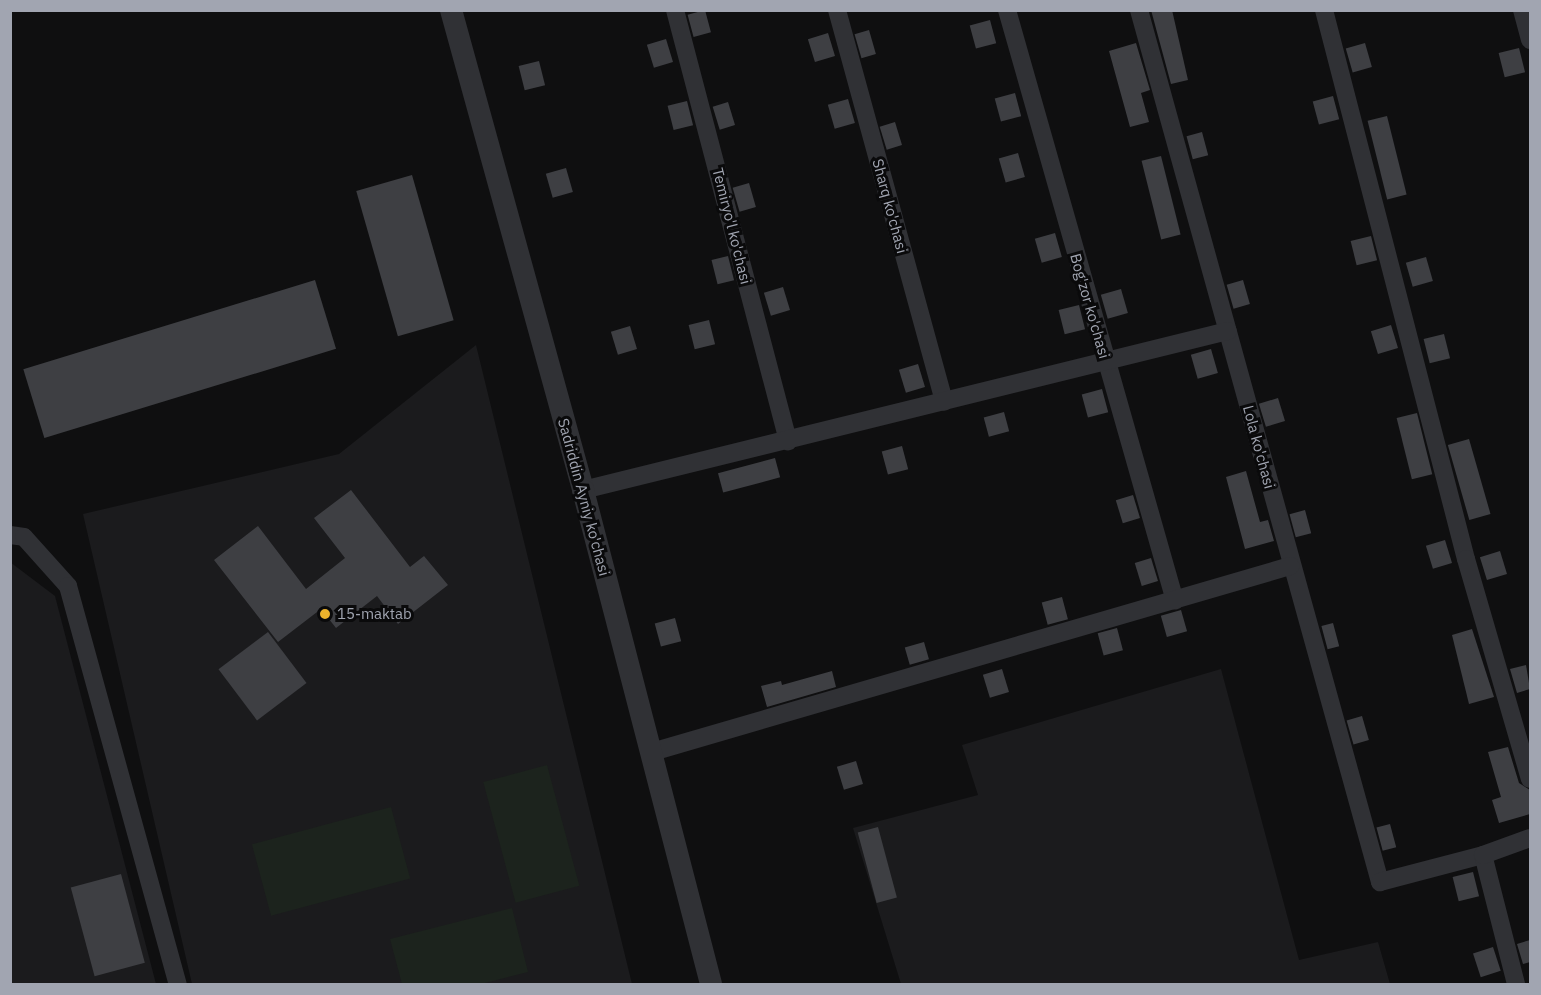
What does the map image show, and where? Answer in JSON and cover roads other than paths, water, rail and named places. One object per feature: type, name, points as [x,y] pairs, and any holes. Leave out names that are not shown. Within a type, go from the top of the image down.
[{"type":"street","name":"Sadriddin Ayniy ko'chasi","points":[[451,10],[583,490],[711,984]]},
{"type":"street","name":"Temiryo'l ko'chasi","points":[[675,10],[788,441]]},
{"type":"street","name":"Sharq ko'chasi","points":[[837,10],[944,402]]},
{"type":"street","name":"Bog'zor ko'chasi","points":[[1007,10],[1175,601]]},
{"type":"street","name":"Lola ko'chasi","points":[[1139,10],[1290,566],[1380,882],[1483,855]]},
{"type":"street","points":[[1324,10],[1466,559],[1530,779]]},
{"type":"street","points":[[1522,10],[1530,40]]},
{"type":"street","points":[[583,490],[1106,363],[1228,331]]},
{"type":"street","points":[[10,535],[24,537],[68,586],[178,984]]},
{"type":"street","points":[[652,752],[1290,566]]},
{"type":"street","points":[[1516,984],[1483,855],[1530,838]]},
{"type":"place","name":"15-maktab","points":[[325,614]]}]
